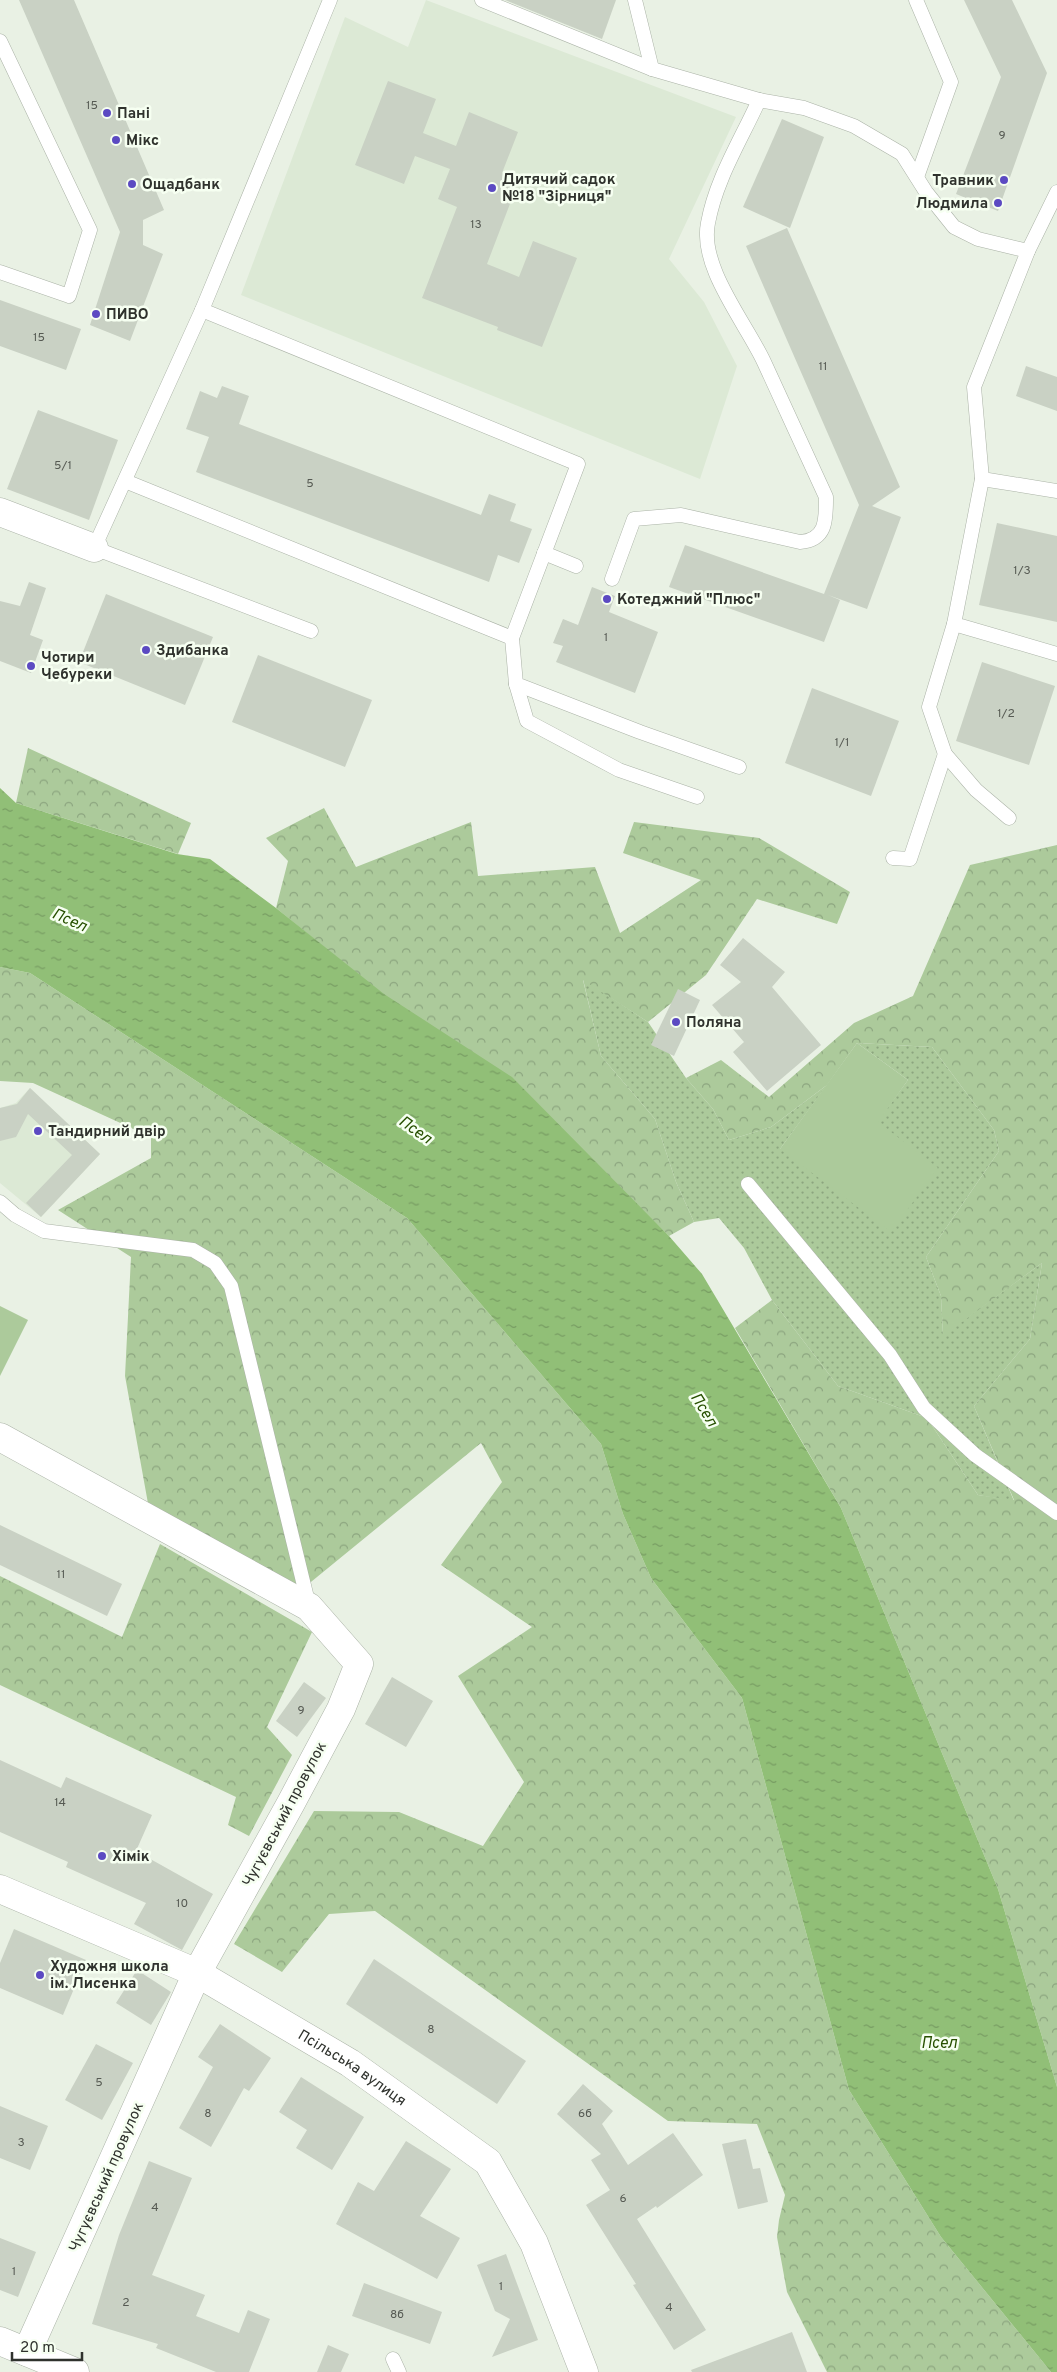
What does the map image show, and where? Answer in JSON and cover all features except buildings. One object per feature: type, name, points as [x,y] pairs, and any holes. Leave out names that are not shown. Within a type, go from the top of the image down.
[{"type":"street","points":[[0,512],[94,548]]},
{"type":"street","name":"Чугуєвський провулок","points":[[0,1437],[309,1607],[359,1664],[340,1709],[292,1803],[197,1973],[27,2352]]},
{"type":"street","name":"Псільська вулиця","points":[[0,1889],[197,1973],[350,2063],[488,2162],[534,2243],[584,2372]]},
{"type":"street","points":[[0,2341],[75,2372]]},
{"type":"lane","points":[[311,630],[94,548],[202,310],[330,0]]},
{"type":"lane","points":[[482,0],[652,68],[760,100],[804,108],[854,126],[902,154],[954,227],[978,239],[1028,251]]},
{"type":"lane","points":[[635,0],[652,68]]},
{"type":"lane","points":[[916,0],[951,82],[917,177]]},
{"type":"lane","points":[[0,41],[90,230],[69,296],[0,272]]},
{"type":"lane","points":[[612,578],[634,519],[681,515],[800,542],[812,541],[821,533],[826,516],[826,497],[763,360],[728,299],[708,250],[708,224],[723,175],[760,100]]},
{"type":"lane","points":[[1009,818],[976,790],[945,754],[929,707],[954,624],[982,479],[974,387],[1028,251],[1057,192]]},
{"type":"lane","points":[[202,310],[578,464],[512,638],[516,684],[527,721],[619,770],[696,798]]},
{"type":"lane","points":[[982,479],[1057,491]]},
{"type":"lane","points":[[125,481],[512,638]]},
{"type":"lane","points":[[544,553],[576,566]]},
{"type":"lane","points":[[954,624],[1057,654]]},
{"type":"lane","points":[[516,684],[640,732],[739,767]]},
{"type":"lane","points":[[893,858],[910,859],[945,754]]},
{"type":"lane","points":[[748,1184],[890,1355],[924,1408],[975,1455],[1057,1513]]},
{"type":"lane","points":[[0,1202],[16,1215],[44,1230],[193,1250],[215,1263],[232,1286],[309,1607]]},
{"type":"lane","points":[[393,2359],[399,2372]]},
{"type":"shaded area","name":"Дитячий садок №18 \"Зірниця\"","points":[[426,0],[736,117],[669,259],[704,302],[737,366],[700,479],[241,295],[345,17],[408,47]]},
{"type":"shaded area","name":"Тандирний двір","points":[[30,1088],[100,1154],[41,1217],[0,1183],[0,1108],[16,1103]]},
{"type":"green space","points":[[28,748],[191,823],[178,854],[16,803]]},
{"type":"green space","points":[[324,808],[356,867],[471,822],[478,876],[595,867],[620,933],[701,880],[623,853],[634,822],[759,838],[850,892],[837,924],[757,899],[706,975],[648,1022],[583,980],[601,1056],[655,1119],[676,1182],[694,1222],[669,1236],[616,1184],[276,908],[288,861],[266,838]]},
{"type":"green space","points":[[1057,845],[1057,2087],[998,1889],[841,1508],[735,1328],[772,1300],[838,1386],[927,1418],[978,1495],[1014,1500],[974,1406],[1030,1339],[1042,1263],[943,1336],[941,1296],[926,1257],[999,1151],[994,1130],[932,1047],[857,1043],[827,1085],[771,1127],[729,1140],[713,1109],[686,1078],[721,1060],[769,1097],[854,1023],[913,996],[970,865]]},
{"type":"green space","points":[[0,967],[30,973],[407,1218],[601,1444],[623,1514],[651,1578],[742,1698],[849,2090],[941,2237],[1051,2372],[827,2372],[787,2292],[777,2237],[785,2195],[757,2124],[668,2121],[375,1911],[329,1914],[282,1972],[234,1944],[314,1811],[399,1812],[483,1846],[524,1782],[458,1676],[532,1627],[441,1565],[502,1482],[481,1443],[295,1595],[149,1509],[125,1376],[131,1257],[58,1210],[151,1158],[151,1137],[33,1083],[0,1081]]},
{"type":"green space","points":[[583,979],[648,1022],[686,1078],[713,1109],[729,1140],[771,1127],[827,1085],[780,1149],[877,1122],[908,1080],[857,1043],[932,1047],[994,1130],[999,1151],[926,1257],[941,1296],[943,1335],[1042,1263],[1030,1339],[974,1406],[1014,1501],[978,1495],[927,1418],[838,1386],[772,1300],[744,1248],[719,1218],[694,1222],[676,1182],[655,1119],[601,1056]]},
{"type":"green space","points":[[857,1043],[908,1080],[878,1122],[938,1168],[891,1232],[780,1149]]},
{"type":"green space","points":[[0,1306],[28,1320],[0,1376]]},
{"type":"green space","points":[[160,1544],[312,1632],[267,1727],[292,1755],[249,1836],[228,1825],[236,1797],[0,1685],[0,1576],[122,1637]]},
{"type":"water","name":"Псел","points":[[0,788],[16,803],[177,854],[210,859],[276,908],[384,994],[512,1077],[669,1236],[702,1274],[841,1508],[998,1889],[1057,2087],[1057,2372],[1051,2372],[941,2237],[849,2090],[742,1698],[651,1578],[623,1514],[601,1444],[407,1218],[30,973],[0,967]]},
{"type":"place","name":"Пані","points":[[107,113]]},
{"type":"place","name":"Мікс","points":[[116,140]]},
{"type":"place","name":"Травник","points":[[1004,180]]},
{"type":"place","name":"Ощадбанк","points":[[132,184]]},
{"type":"place","name":"Дитячий садок №18 \"Зірниця\"","points":[[492,188]]},
{"type":"place","name":"Людмила","points":[[998,203]]},
{"type":"place","name":"ПИВО","points":[[96,314]]},
{"type":"place","name":"Котеджний \"Плюс\"","points":[[607,599]]},
{"type":"place","name":"Здибанка","points":[[146,650]]},
{"type":"place","name":"Чотири Чебуреки","points":[[31,666]]},
{"type":"place","name":"Поляна","points":[[676,1022]]},
{"type":"place","name":"Тандирний двір","points":[[38,1131]]},
{"type":"place","name":"Хімік","points":[[102,1856]]},
{"type":"place","name":"Художня школа ім. Лисенка","points":[[40,1975]]}]
